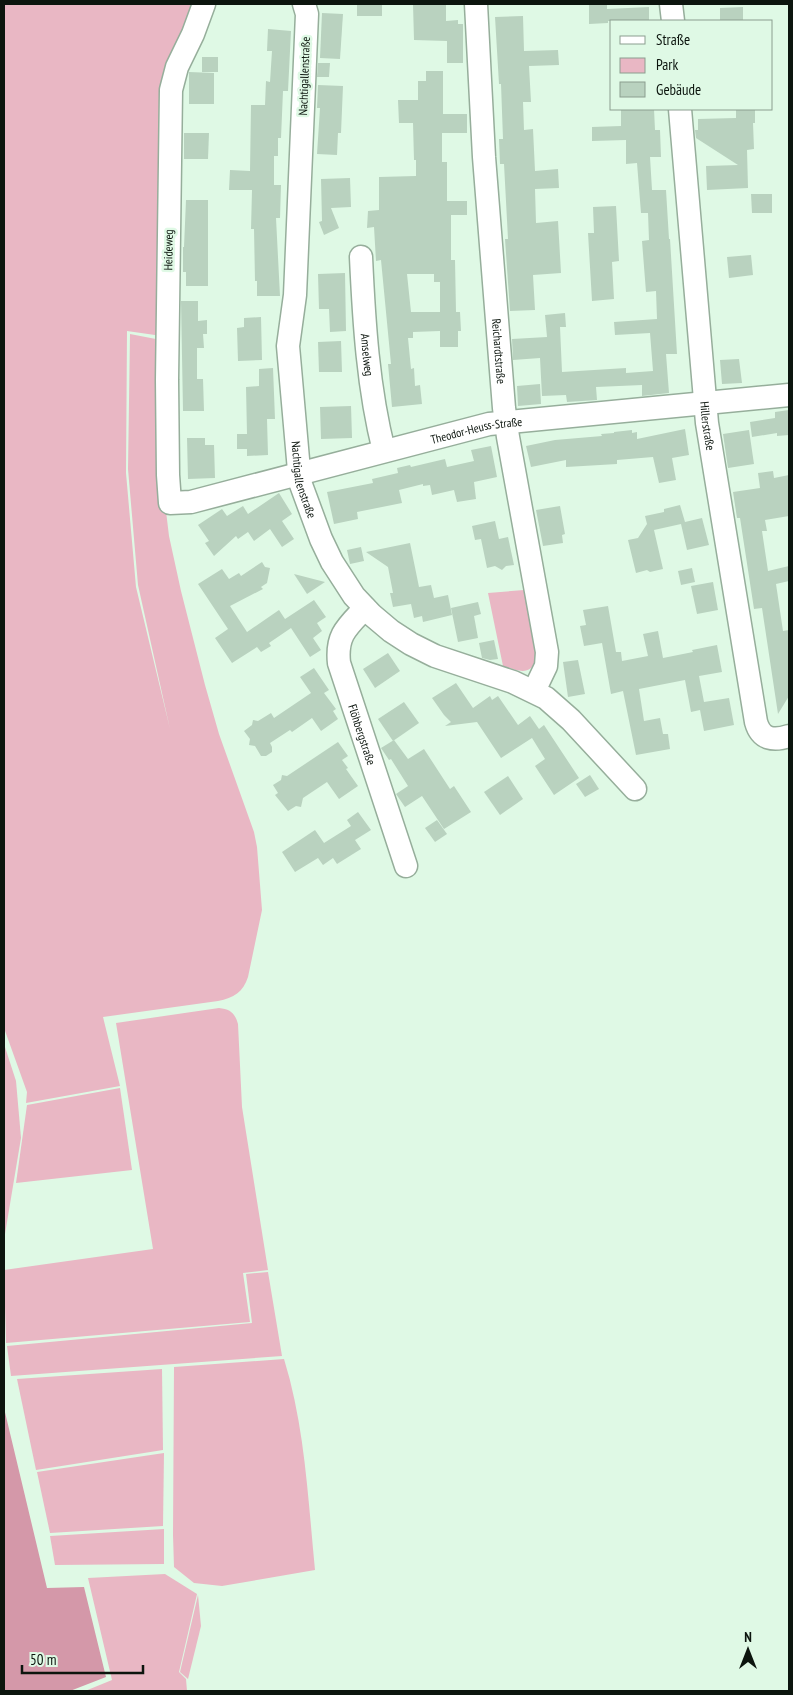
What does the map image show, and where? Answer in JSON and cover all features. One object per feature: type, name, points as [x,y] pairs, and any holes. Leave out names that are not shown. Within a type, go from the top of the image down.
[{"type":"street","name":"Heideweg","points":[[170,503],[167,380],[171,90],[177,67],[193,34],[204,4]]},
{"type":"street","name":"Nachtigallenstraße","points":[[304,4],[307,14],[295,295],[288,346],[300,473],[303,490],[321,539],[340,577],[365,608],[390,631],[423,650],[513,682],[546,698],[565,714],[635,789]]},
{"type":"street","name":"Reichardtstraße","points":[[476,4],[484,157],[506,422],[547,652],[546,666],[534,691]]},
{"type":"street","points":[[672,4],[673,20]]},
{"type":"street","name":"Hillerstraße","points":[[680,110],[707,423],[756,722],[761,733],[765,736],[776,740],[789,736]]},
{"type":"street","name":"Amselweg","points":[[361,257],[364,324],[378,430],[384,451]]},
{"type":"street","name":"Theodor-Heuss-Straße","points":[[170,503],[191,502],[489,424],[789,395]]},
{"type":"street","name":"Flöhbergstraße","points":[[365,608],[341,636],[338,647],[338,663],[406,866]]},
{"type":"green space","points":[[4,4],[199,4],[184,39],[162,336],[127,331],[126,473],[136,587],[170,729],[138,585],[128,469],[130,334],[161,340],[165,503],[169,536],[181,591],[219,734],[254,832],[262,910],[248,977],[237,994],[218,1001],[103,1017],[120,1086],[26,1103],[27,1092],[4,1028]]},
{"type":"green space","points":[[524,590],[537,658],[531,668],[523,671],[503,666],[488,593]]},
{"type":"green space","points":[[219,1008],[232,1012],[238,1024],[242,1107],[268,1270],[243,1273],[250,1322],[6,1343],[4,1270],[153,1249],[116,1023]]},
{"type":"green space","points":[[4,1044],[16,1081],[21,1138],[4,1240]]},
{"type":"green space","points":[[120,1088],[132,1170],[16,1183],[27,1105]]},
{"type":"green space","points":[[268,1272],[282,1356],[11,1376],[7,1346],[252,1323],[246,1274]]},
{"type":"green space","points":[[284,1359],[297,1411],[301,1437],[315,1570],[222,1586],[194,1583],[174,1567],[174,1367]]},
{"type":"green space","points":[[162,1369],[163,1450],[36,1470],[17,1379]]},
{"type":"green space","points":[[164,1453],[163,1526],[50,1533],[37,1472]]},
{"type":"green space","points":[[164,1529],[164,1564],[55,1565],[50,1536]]},
{"type":"green space","points":[[165,1574],[197,1594],[179,1672],[186,1679],[187,1691],[85,1691],[112,1680],[88,1578]]},
{"type":"green space","points":[[198,1595],[201,1626],[188,1679],[180,1672]]},
{"type":"shaded area","points":[[4,1408],[47,1588],[84,1587],[106,1677],[70,1691],[4,1691]]},
{"type":"building","points":[[357,4],[382,4],[382,16],[357,16]]},
{"type":"building","points":[[413,4],[446,4],[446,21],[458,20],[458,24],[463,24],[463,63],[447,63],[447,41],[414,40]]},
{"type":"building","points":[[589,4],[607,4],[607,9],[649,7],[649,20],[610,20],[608,23],[589,24]]},
{"type":"building","points":[[743,7],[743,20],[720,20],[720,8]]},
{"type":"building","points":[[322,13],[343,14],[340,59],[320,58]]},
{"type":"building","points":[[523,16],[524,51],[558,50],[559,65],[529,66],[531,102],[523,102],[524,130],[533,129],[535,171],[558,169],[559,188],[535,189],[536,223],[558,221],[561,273],[533,275],[535,310],[510,311],[505,239],[508,239],[504,164],[500,164],[499,139],[503,139],[501,84],[499,84],[495,17]]},
{"type":"building","points":[[268,29],[291,31],[288,91],[283,91],[281,138],[278,138],[278,156],[274,156],[274,185],[281,185],[280,218],[276,218],[280,296],[257,296],[254,229],[251,229],[252,190],[229,190],[230,170],[250,171],[251,105],[265,105],[266,81],[270,82],[272,51],[267,51]]},
{"type":"building","points":[[202,57],[218,57],[218,72],[202,72]]},
{"type":"building","points":[[318,63],[330,63],[329,77],[317,77]]},
{"type":"building","points":[[426,71],[443,71],[443,114],[467,114],[467,133],[442,133],[442,162],[447,162],[447,201],[467,201],[467,215],[451,215],[451,260],[455,260],[456,312],[460,312],[461,331],[458,331],[458,347],[440,347],[440,331],[413,332],[413,338],[408,338],[411,369],[414,368],[415,386],[420,385],[422,404],[392,407],[388,364],[391,364],[381,260],[376,261],[374,227],[367,228],[368,211],[379,210],[379,177],[416,176],[413,123],[399,123],[398,100],[418,100],[418,81],[426,81]],"holes":[[[407,274],[434,274],[434,282],[440,282],[440,312],[411,312]]]},
{"type":"building","points":[[189,72],[214,73],[214,104],[189,104]]},
{"type":"building","points":[[318,85],[343,86],[341,133],[338,133],[337,155],[317,154],[320,108],[317,108]]},
{"type":"building","points":[[621,110],[654,110],[655,130],[660,130],[661,157],[650,157],[652,190],[666,190],[670,239],[677,354],[666,354],[669,393],[642,396],[642,385],[596,387],[597,400],[567,402],[566,395],[542,396],[540,358],[513,360],[512,339],[547,337],[545,315],[565,313],[566,327],[560,327],[562,372],[626,368],[626,373],[653,371],[650,333],[615,335],[614,322],[657,319],[656,291],[646,292],[642,241],[649,240],[648,213],[641,213],[637,163],[626,164],[626,140],[592,141],[592,127],[621,126]]},
{"type":"building","points":[[736,110],[755,110],[755,123],[753,123],[754,149],[747,150],[748,188],[707,190],[706,166],[738,165],[696,138],[695,130],[698,130],[698,119],[736,118]]},
{"type":"building","points":[[184,133],[209,133],[208,159],[184,159]]},
{"type":"building","points":[[350,178],[351,207],[331,208],[339,228],[324,235],[319,222],[322,221],[321,179]]},
{"type":"building","points":[[751,194],[772,194],[772,213],[752,213]]},
{"type":"building","points":[[186,200],[208,200],[208,286],[186,286],[186,272],[183,272],[183,247]]},
{"type":"building","points":[[616,206],[619,261],[612,262],[614,299],[592,301],[588,233],[594,233],[593,207]]},
{"type":"building","points":[[751,255],[753,275],[729,278],[727,257]]},
{"type":"building","points":[[345,273],[346,331],[330,332],[329,309],[319,309],[318,274]]},
{"type":"building","points":[[181,301],[198,301],[198,321],[207,320],[207,334],[203,334],[204,348],[197,348],[197,379],[203,379],[204,411],[183,411]]},
{"type":"building","points":[[261,317],[262,360],[238,361],[237,328],[244,327],[244,318]]},
{"type":"building","points":[[341,341],[342,372],[319,372],[318,342]]},
{"type":"building","points":[[739,359],[742,383],[722,384],[720,360]]},
{"type":"building","points":[[273,368],[275,419],[267,419],[268,455],[247,456],[247,449],[237,449],[237,434],[247,434],[246,387],[259,386],[259,369]]},
{"type":"building","points":[[540,384],[541,404],[518,406],[517,386]]},
{"type":"building","points":[[351,406],[352,438],[321,439],[320,407]]},
{"type":"building","points":[[789,410],[789,435],[777,436],[777,433],[752,437],[750,422],[775,418],[775,412]]},
{"type":"building","points":[[685,429],[689,455],[672,458],[676,480],[659,483],[653,457],[617,460],[617,464],[566,467],[566,460],[531,467],[526,446],[555,440],[602,436],[601,434],[632,430],[632,433],[637,432],[637,439]]},
{"type":"building","points":[[749,430],[754,464],[728,468],[723,434]]},
{"type":"building","points":[[187,438],[205,438],[205,445],[214,445],[215,478],[188,479]]},
{"type":"building","points":[[491,446],[497,477],[474,482],[476,499],[457,502],[454,490],[432,495],[430,485],[423,486],[423,484],[399,490],[402,503],[357,512],[358,519],[334,524],[327,492],[373,483],[372,479],[398,473],[397,468],[410,465],[411,467],[445,459],[447,467],[474,461],[471,450]]},
{"type":"building","points":[[773,471],[774,478],[789,475],[789,516],[765,520],[767,531],[762,531],[768,571],[789,566],[789,581],[776,584],[783,631],[789,630],[789,696],[778,714],[762,608],[754,609],[740,518],[737,518],[733,492],[760,488],[758,473]]},
{"type":"building","points":[[279,493],[292,514],[282,521],[294,539],[282,547],[270,529],[254,541],[248,532],[238,539],[236,536],[214,556],[205,543],[209,541],[198,525],[222,509],[227,516],[243,506],[248,514]]},
{"type":"building","points":[[680,505],[685,522],[702,518],[709,545],[687,550],[681,524],[654,530],[663,569],[636,573],[628,540],[638,538],[647,524],[645,516],[664,512],[664,509]]},
{"type":"building","points":[[560,506],[565,534],[562,535],[563,543],[543,546],[536,510]]},
{"type":"building","points":[[495,521],[499,539],[508,537],[514,565],[506,566],[502,570],[495,566],[487,568],[481,539],[475,540],[472,526]]},
{"type":"building","points":[[410,543],[419,587],[431,585],[434,598],[448,595],[452,615],[423,622],[422,616],[414,618],[411,604],[393,607],[390,593],[393,593],[388,567],[366,552]]},
{"type":"building","points":[[361,547],[364,561],[350,564],[347,550]]},
{"type":"building","points":[[262,562],[265,567],[270,568],[267,583],[261,587],[263,589],[230,606],[247,632],[279,610],[285,619],[314,600],[326,617],[317,623],[322,631],[313,638],[321,650],[310,657],[291,628],[269,643],[271,646],[261,652],[257,647],[232,663],[215,638],[228,629],[198,584],[222,569],[229,579],[239,573],[241,576]]},
{"type":"building","points":[[692,568],[695,582],[681,585],[678,571]]},
{"type":"building","points":[[294,574],[325,582],[307,594]]},
{"type":"building","points":[[713,582],[718,610],[697,614],[691,586]]},
{"type":"building","points":[[478,602],[481,614],[474,616],[478,638],[458,642],[451,608]]},
{"type":"building","points":[[608,606],[616,652],[621,652],[622,661],[648,656],[643,634],[658,631],[663,658],[717,645],[722,672],[699,676],[704,702],[729,698],[734,725],[704,731],[700,710],[691,712],[685,680],[639,689],[644,721],[660,718],[663,734],[668,734],[670,749],[636,755],[623,691],[611,694],[602,643],[584,646],[580,626],[586,625],[583,610]]},
{"type":"building","points":[[494,640],[498,659],[482,658],[479,643]]},
{"type":"building","points":[[388,653],[400,671],[375,688],[363,669]]},
{"type":"building","points":[[578,660],[585,694],[568,697],[563,662]]},
{"type":"building","points":[[314,668],[329,690],[324,693],[336,709],[333,711],[338,719],[321,731],[312,718],[292,732],[290,730],[270,743],[272,752],[266,756],[261,756],[255,746],[249,745],[250,739],[244,731],[252,725],[253,720],[258,721],[271,713],[274,718],[311,693],[300,677]]},
{"type":"building","points":[[456,683],[473,708],[490,696],[492,700],[498,696],[518,725],[530,716],[539,729],[544,725],[579,778],[554,795],[535,766],[545,759],[532,738],[501,758],[477,722],[445,726],[451,722],[432,698]]},
{"type":"building","points":[[404,702],[419,723],[393,741],[378,719]]},
{"type":"building","points":[[394,740],[408,759],[424,749],[450,789],[454,786],[471,812],[444,829],[422,796],[405,807],[396,794],[408,786],[391,759],[389,760],[381,748]]},
{"type":"building","points":[[338,742],[348,756],[342,760],[348,768],[346,769],[358,786],[339,799],[327,782],[303,798],[301,807],[296,806],[288,811],[275,795],[278,793],[273,785],[281,780],[282,775],[287,776]]},
{"type":"building","points":[[590,775],[599,789],[585,797],[576,784]]},
{"type":"building","points":[[508,776],[523,799],[500,815],[484,792]]},
{"type":"building","points":[[358,812],[371,830],[355,840],[361,849],[337,864],[333,858],[323,865],[318,858],[295,872],[282,852],[315,830],[324,843],[351,826],[347,820]]},
{"type":"building","points":[[437,820],[447,834],[435,842],[425,828]]}]
